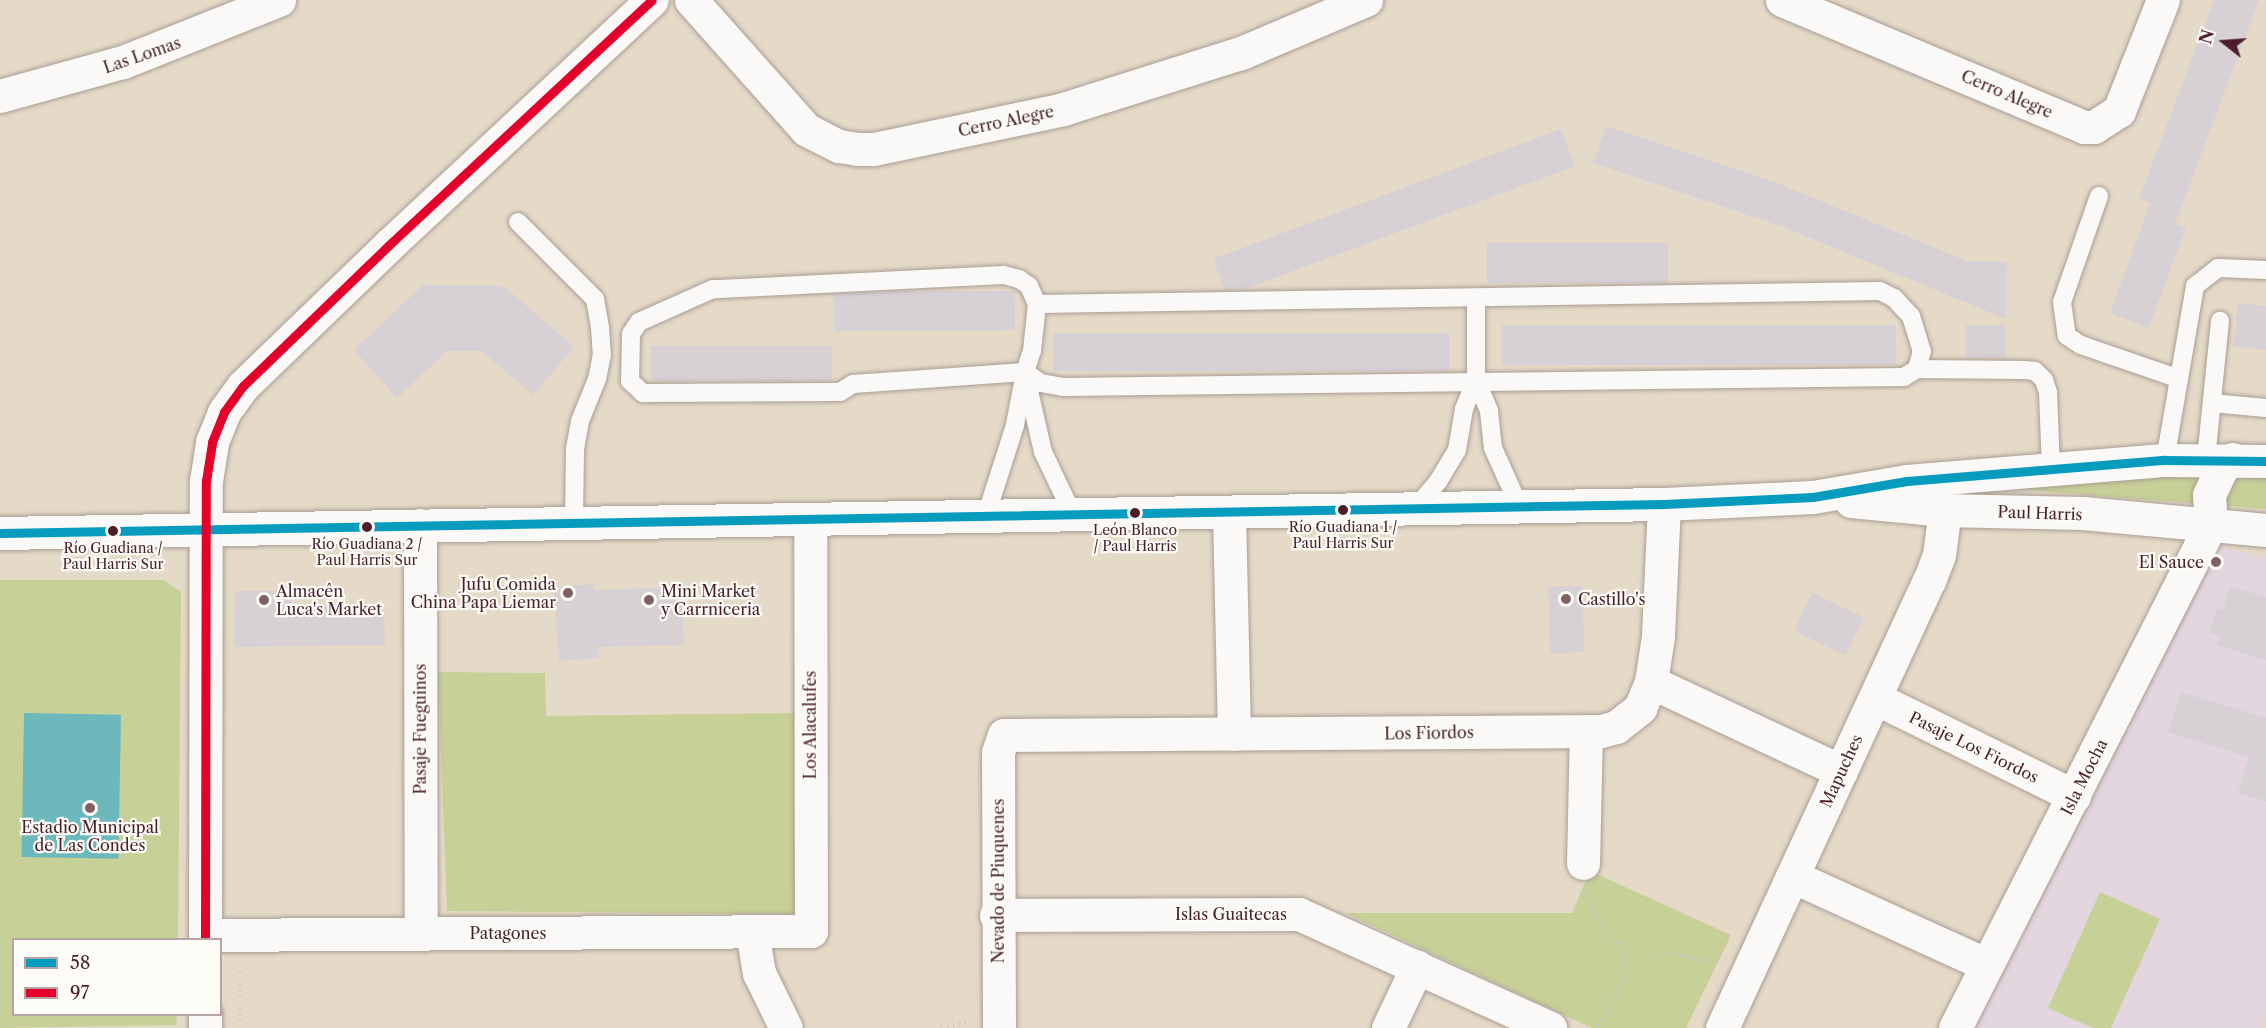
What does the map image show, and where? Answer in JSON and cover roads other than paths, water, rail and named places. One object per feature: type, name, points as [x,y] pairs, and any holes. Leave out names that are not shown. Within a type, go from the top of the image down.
[{"type":"street","name":"Las Lomas","points":[[0,96],[123,62],[279,0]]},
{"type":"street","points":[[205,937],[206,480],[212,442],[224,412],[243,386],[566,78],[652,0]]},
{"type":"street","name":"Cerro Alegre","points":[[691,0],[807,130],[839,146],[873,149],[1063,110],[1241,53],[1366,0]]},
{"type":"street","name":"Cerro Alegre","points":[[1782,0],[2084,127],[2094,127],[2119,111],[2163,0]]},
{"type":"street","points":[[2177,522],[2188,512],[2196,485],[2198,459],[2222,469],[2209,495],[2211,524]]},
{"type":"street","name":"Paul Harris","points":[[0,533],[1664,504],[1813,497],[1907,481],[2198,459],[2266,460]]},
{"type":"street","name":"Paul Harris","points":[[1813,497],[1945,510],[2083,513],[2266,530]]},
{"type":"street","name":"Los Fiordos","points":[[1004,735],[1601,731],[1629,718],[1640,708],[1651,682],[1658,636],[1664,504]]},
{"type":"street","name":"Mapuches","points":[[1722,1028],[1929,581],[1939,555],[1945,510]]},
{"type":"street","points":[[1229,513],[1234,734]]},
{"type":"street","name":"Los Alacalufes","points":[[810,520],[811,931]]},
{"type":"street","name":"Isla Mocha","points":[[1954,1028],[2211,524]]},
{"type":"street","name":"Pasaje Fueguinos","points":[[420,525],[421,933]]},
{"type":"street","points":[[1651,682],[1841,771]]},
{"type":"street","name":"Pasaje Los Fiordos","points":[[1875,698],[2074,796]]},
{"type":"street","points":[[1583,863],[1586,731]]},
{"type":"street","name":"Nevado de Piuquenes","points":[[999,1028],[996,915],[998,752],[1004,735]]},
{"type":"street","points":[[1792,876],[1988,965]]},
{"type":"street","name":"Islas Guaitecas","points":[[996,915],[1299,914],[1550,1028]]},
{"type":"street","name":"Patagones","points":[[205,937],[421,933],[811,931]]},
{"type":"street","points":[[752,932],[759,973],[786,1028]]},
{"type":"street","points":[[1388,1028],[1417,968]]},
{"type":"lane","points":[[2099,196],[2062,302],[2067,336],[2081,345],[2177,378]]},
{"type":"lane","points":[[518,222],[595,299],[602,354],[597,379],[580,421],[574,448],[574,523]]},
{"type":"lane","points":[[2198,459],[2177,378],[2195,286],[2218,268],[2266,270]]},
{"type":"lane","points":[[986,516],[1015,425],[1025,372],[1032,351],[1037,304],[1029,286],[1004,276],[713,289],[639,322],[631,333],[628,348],[630,381],[643,393],[840,392],[854,384],[1025,372],[1041,383],[1063,387],[1476,380],[1904,377],[1917,369],[2034,371],[2044,380],[2048,392],[2051,470]]},
{"type":"lane","points":[[1037,304],[1880,291],[1894,298],[1911,316],[1922,351],[1917,369]]},
{"type":"lane","points":[[1414,510],[1439,480],[1456,450],[1464,410],[1476,380],[1476,298]]},
{"type":"lane","points":[[2198,459],[2212,403],[2220,321]]},
{"type":"lane","points":[[1025,372],[1042,452],[1072,515]]},
{"type":"lane","points":[[1476,380],[1489,411],[1492,448],[1520,508]]},
{"type":"lane","points":[[2212,403],[2266,408]]},
{"type":"water","points":[[24,713],[121,715],[118,859],[21,857]]},
{"type":"place","name":"Río Guadiana 1 / Paul Harris Sur","points":[[1343,510]]},
{"type":"place","name":"León Blanco / Paul Harris","points":[[1135,513]]},
{"type":"place","name":"Río Guadiana 2 / Paul Harris Sur","points":[[367,527]]},
{"type":"place","name":"Río Guadiana / Paul Harris Sur","points":[[113,531]]},
{"type":"place","name":"El Sauce","points":[[2216,562]]},
{"type":"place","name":"Jufu Comida China Papa Liemar","points":[[568,593]]},
{"type":"place","name":"Castillo's","points":[[1566,599]]},
{"type":"place","name":"Almacên Luca's Market","points":[[264,600]]},
{"type":"place","name":"Mini Market y Carrniceria","points":[[649,600]]},
{"type":"place","name":"Estadio Municipal de Las Condes","points":[[90,808]]}]
